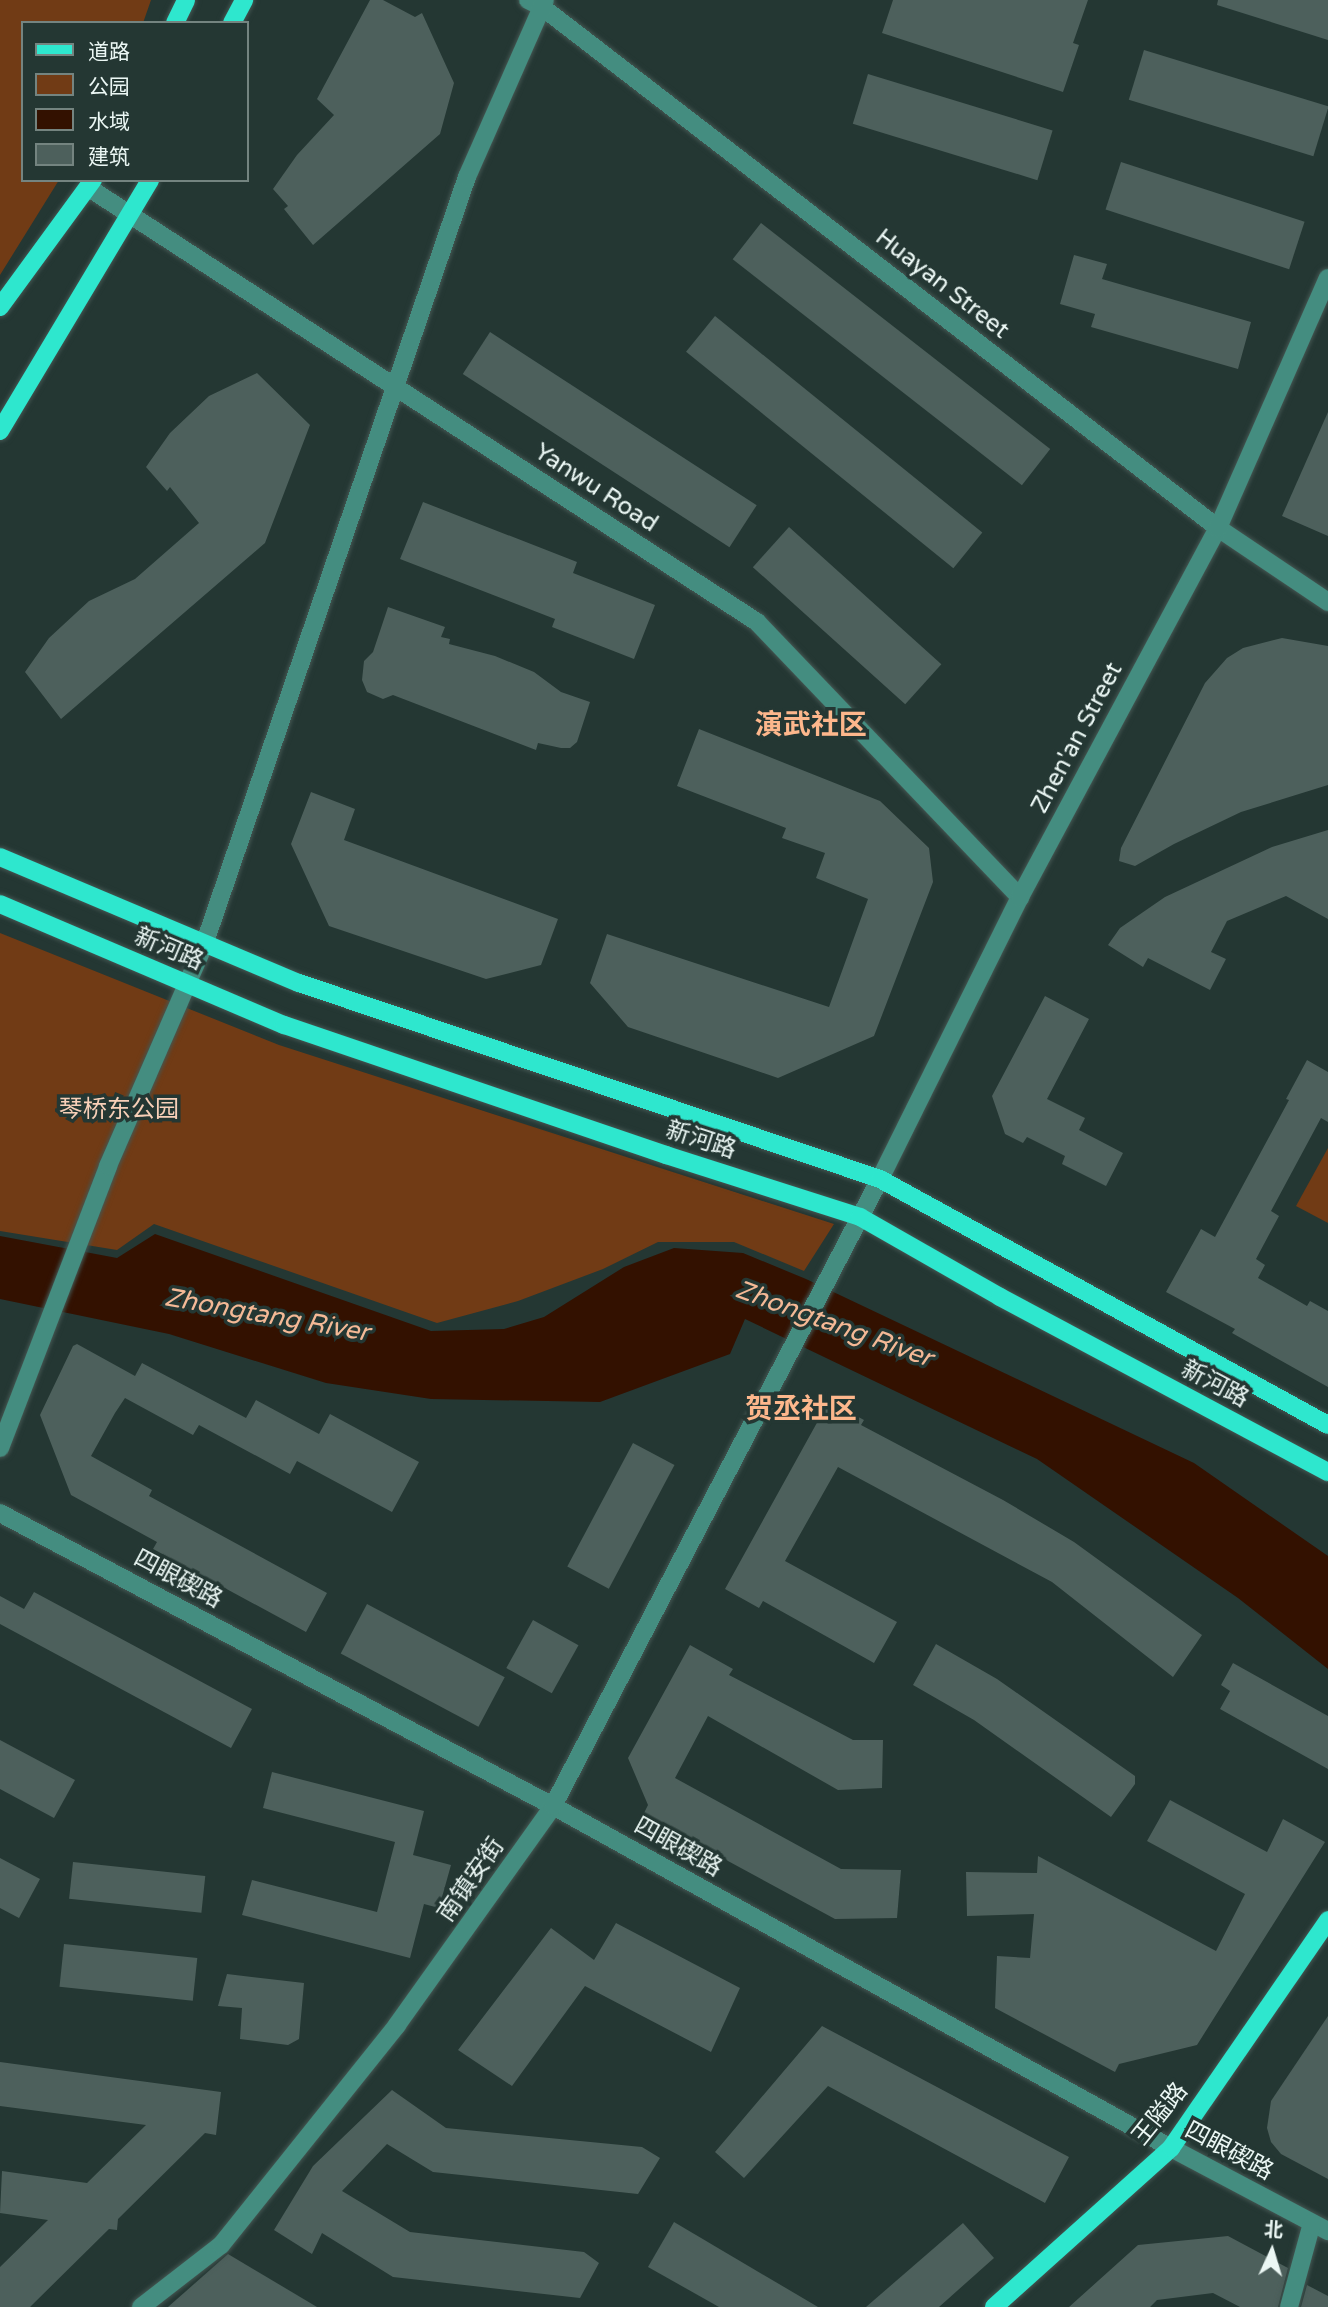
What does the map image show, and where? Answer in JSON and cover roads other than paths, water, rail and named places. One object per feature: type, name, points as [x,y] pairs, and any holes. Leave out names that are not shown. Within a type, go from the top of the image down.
[{"type":"main road","points":[[175,21],[186,0]]},
{"type":"main road","points":[[233,21],[244,0]]},
{"type":"main road","points":[[0,431],[149,182]]},
{"type":"main road","points":[[0,307],[91,184]]},
{"type":"main road","name":"新河路","points":[[0,857],[55,883],[299,983],[880,1179],[1328,1425]]},
{"type":"main road","name":"新河路","points":[[0,904],[284,1025],[666,1156],[860,1217],[1000,1297],[1328,1472]]},
{"type":"main road","name":"王隘路","points":[[995,2307],[1171,2148],[1328,1920]]},
{"type":"street","points":[[0,1448],[108,1166],[204,945],[467,177],[538,2]]},
{"type":"street","name":"Huayan Street","points":[[538,2],[1219,528],[1328,603]]},
{"type":"street","name":"Yanwu Road","points":[[91,184],[131,216],[757,622],[1020,897]]},
{"type":"street","name":"Zhen'an Street","points":[[754,1419],[880,1179],[1020,897],[1219,528],[1328,278]]},
{"type":"street","name":"南镇安街","points":[[141,2307],[221,2245],[397,2025],[553,1806],[754,1419]]},
{"type":"street","name":"四眼碶路","points":[[0,1513],[553,1806],[1171,2148],[1320,2227]]},
{"type":"street","points":[[1289,2307],[1320,2227]]},
{"type":"water","name":"Zhongtang River","points":[[155,1234],[431,1331],[504,1329],[544,1317],[624,1267],[674,1248],[743,1253],[806,1279],[1194,1463],[1328,1556],[1328,1669],[1238,1598],[1037,1459],[745,1319],[730,1354],[600,1402],[431,1399],[326,1383],[169,1334],[0,1299],[0,1236],[117,1258]]},
{"type":"district","name":"演武社区","points":[[811,725]]},
{"type":"district","name":"贺丞社区","points":[[801,1409]]},
{"type":"park label","name":"琴桥东公园","points":[[119,1110]]}]
